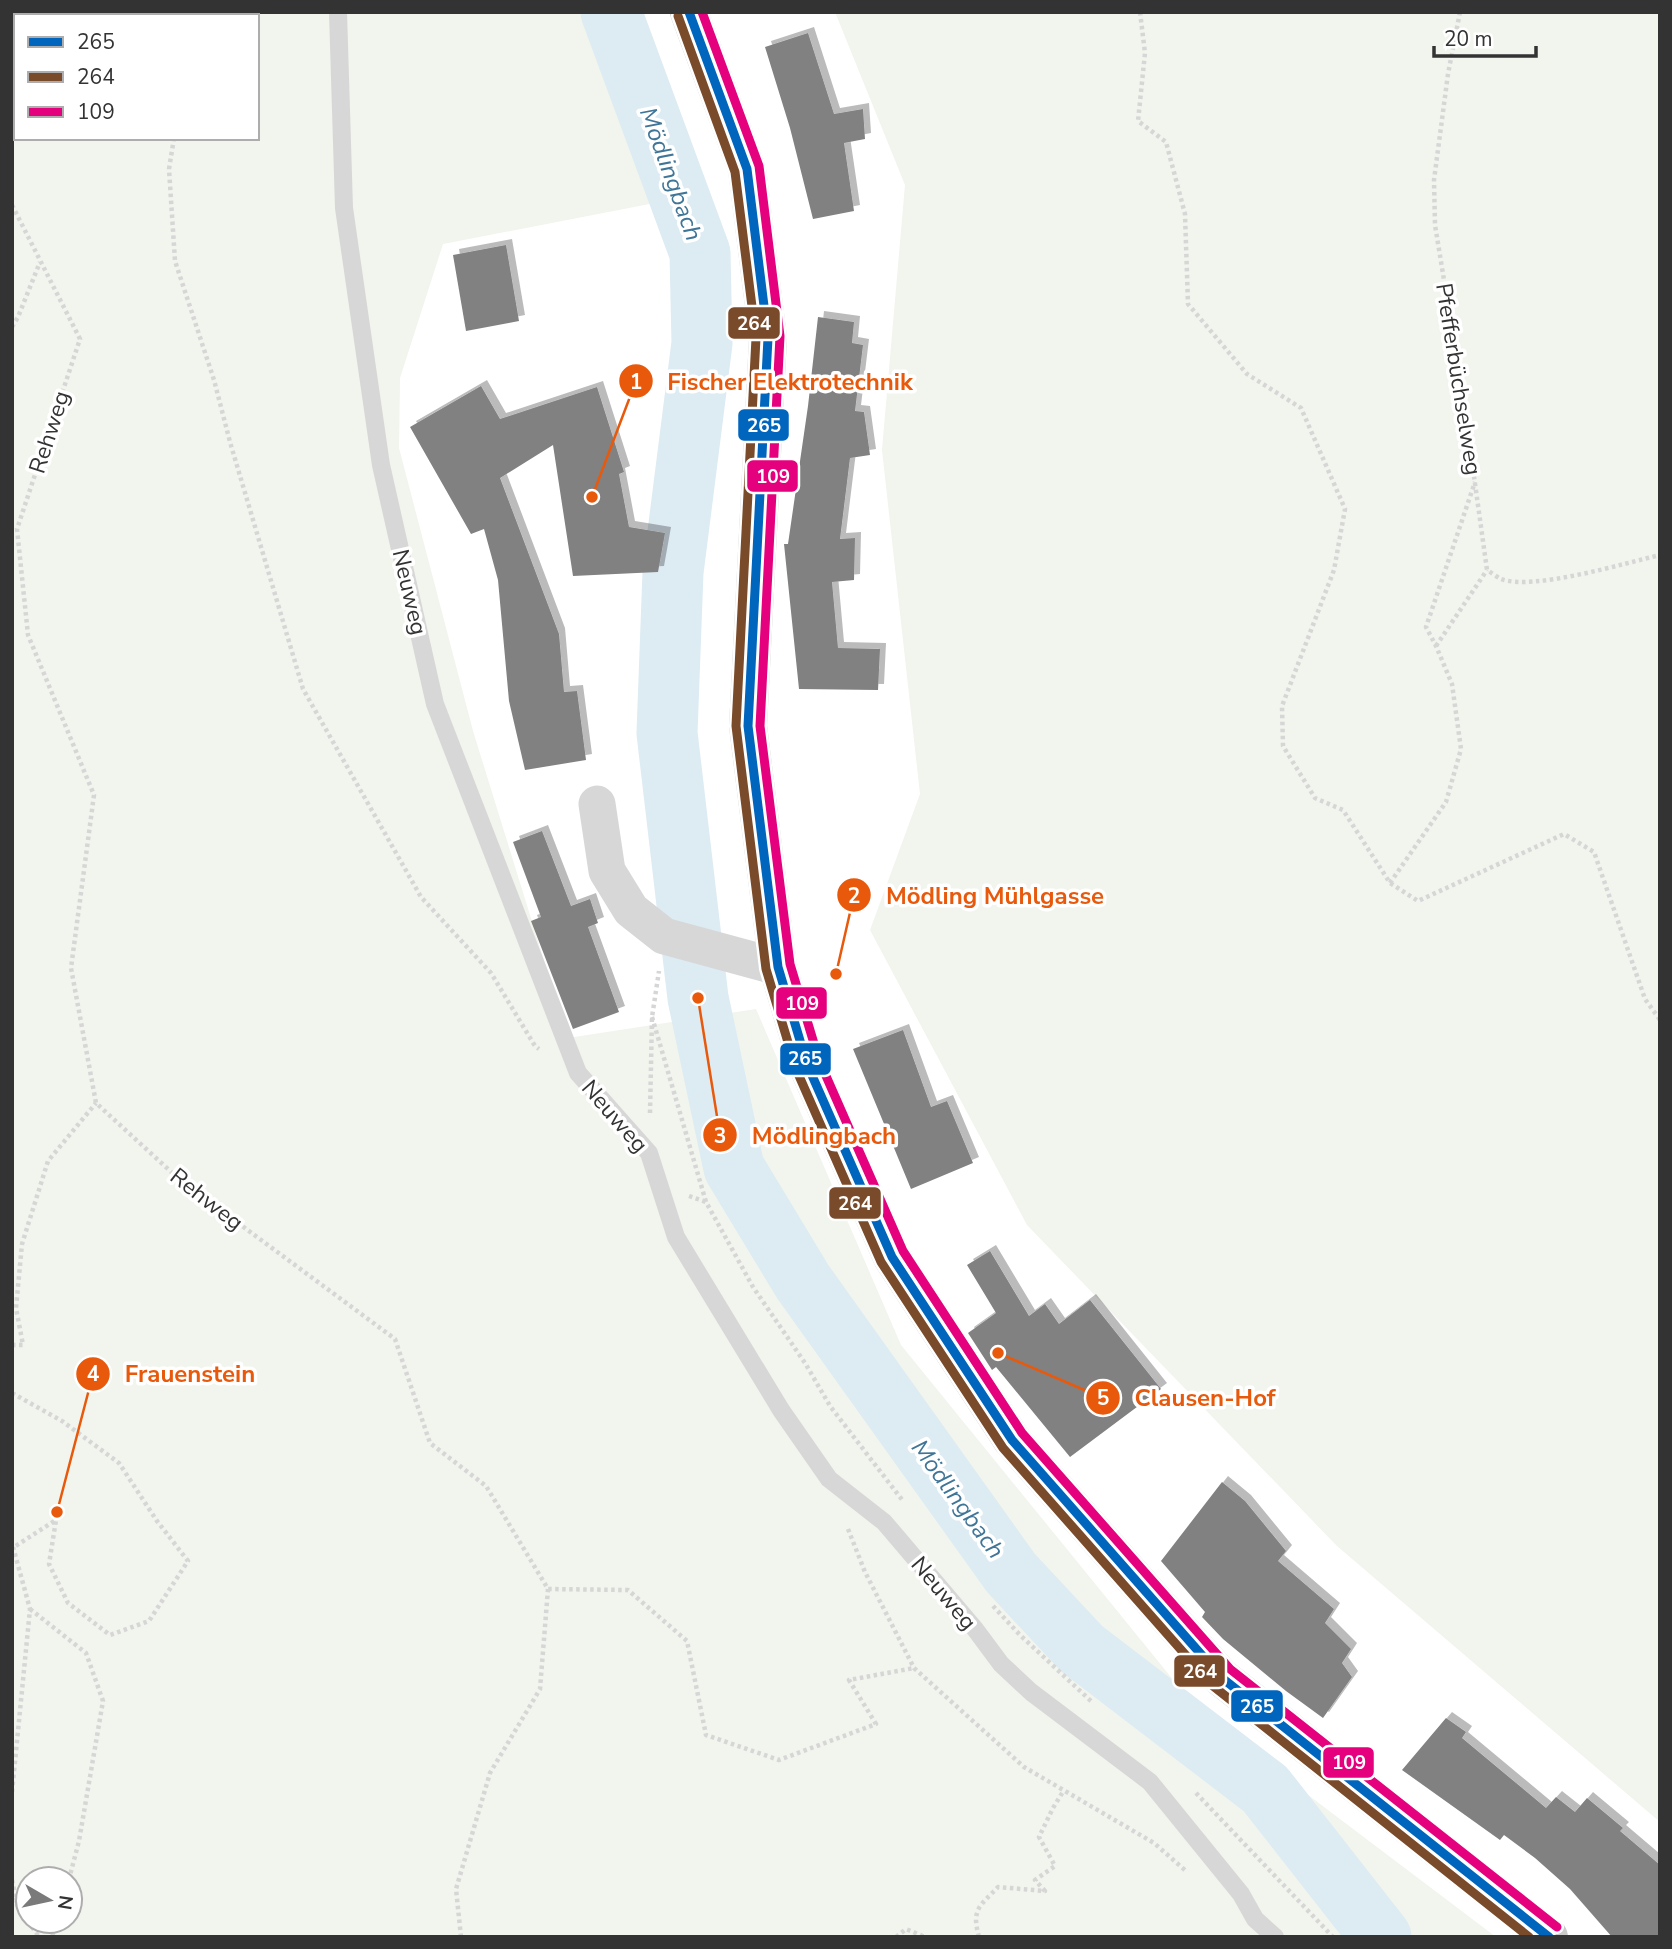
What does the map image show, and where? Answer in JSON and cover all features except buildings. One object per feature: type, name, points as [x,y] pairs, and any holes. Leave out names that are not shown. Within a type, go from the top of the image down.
[{"type":"main road","points":[[688,12],[747,169],[768,338],[748,726],[778,967],[807,1065],[892,1257],[1012,1440],[1222,1678],[1549,1937]]},
{"type":"street","points":[[597,804],[607,872],[631,910],[667,937],[778,967]]},
{"type":"lane","name":"Neuweg","points":[[338,12],[344,208],[381,465],[435,704],[578,1073],[649,1153],[676,1237],[781,1409],[829,1479],[884,1522],[975,1629],[1001,1664],[1031,1692],[1150,1782],[1241,1894],[1255,1919],[1276,1937]]},
{"type":"path","points":[[1140,12],[1144,53],[1138,121],[1167,142],[1185,214],[1188,304],[1247,374],[1301,408],[1345,509],[1334,570],[1282,706],[1283,746],[1315,797],[1343,810],[1390,883],[1418,901],[1564,834],[1594,852],[1644,999],[1660,1020]]},
{"type":"path","name":"Pfefferbüchselweg","points":[[1460,12],[1448,74],[1434,180],[1435,225],[1488,570]]},
{"type":"path","points":[[174,140],[169,169],[175,261],[214,380],[303,689],[421,897],[491,973],[535,1046],[578,1073]]},
{"type":"path","name":"Rehweg","points":[[12,205],[80,339],[17,529],[28,635],[94,795],[71,968],[96,1103],[180,1180],[395,1339],[430,1443],[486,1486],[548,1589]]},
{"type":"path","points":[[12,327],[40,261]]},
{"type":"path","points":[[1390,883],[1446,802],[1461,750],[1451,684],[1426,627],[1475,482]]},
{"type":"path","points":[[1436,646],[1488,570],[1502,579],[1533,581],[1582,574],[1660,555]]},
{"type":"path","points":[[649,1153],[652,1017],[667,937]]},
{"type":"path","points":[[652,1017],[706,1202],[753,1287],[806,1363],[830,1406],[911,1511]]},
{"type":"path","points":[[12,1345],[23,1345],[16,1308],[22,1244],[48,1161],[96,1103]]},
{"type":"path","points":[[12,1393],[62,1421],[119,1463],[157,1521],[188,1560],[149,1621],[110,1635],[68,1604],[49,1564],[56,1520],[13,1547],[30,1609],[12,1792]]},
{"type":"path","points":[[829,1479],[865,1572],[914,1668],[1024,1766],[1154,1843],[1194,1877]]},
{"type":"path","points":[[461,1937],[456,1889],[490,1773],[540,1689],[548,1589],[628,1590],[687,1641],[706,1735],[779,1760],[876,1724],[849,1680],[914,1668]]},
{"type":"path","points":[[986,1598],[1020,1635],[1101,1709]]},
{"type":"path","points":[[30,1609],[86,1653],[103,1701],[73,1865]]},
{"type":"path","points":[[1189,1786],[1333,1937]]},
{"type":"path","points":[[979,1937],[974,1921],[975,1912],[998,1886],[1045,1891],[1035,1880],[1055,1866],[1039,1837],[1065,1790]]},
{"type":"path","points":[[1255,1871],[1262,1861]]},
{"type":"path","points":[[896,1937],[906,1929],[925,1937]]},
{"type":"shaded area","points":[[12,12],[629,12],[706,193],[443,244],[400,378],[399,448],[473,731],[568,1038],[756,1009],[901,1345],[1201,1714],[1496,1937],[12,1937]]},
{"type":"shaded area","points":[[835,12],[1660,12],[1660,1822],[1337,1546],[1027,1225],[870,930],[920,794],[882,450],[905,185]]},
{"type":"waterway","name":"Mödlingbach","points":[[611,12],[700,253],[702,343],[673,572],[667,733],[698,998],[734,1168],[803,1282],[1011,1573],[1082,1649],[1265,1789],[1381,1937]]},
{"type":"transit line","name":"265","points":[[689,12],[747,169],[768,338],[748,726],[778,967],[807,1064],[892,1257],[1012,1440],[1222,1678],[1549,1937]]},
{"type":"transit line","name":"109","points":[[702,12],[759,166],[780,336],[760,726],[790,964],[819,1060],[903,1251],[1022,1433],[1230,1669],[1557,1927]]},
{"type":"transit line","name":"264","points":[[678,16],[735,172],[756,338],[736,726],[766,969],[796,1069],[881,1262],[1003,1448],[1213,1686],[1529,1937]]},
{"type":"place","name":"Fischer Elektrotechnik","points":[[592,497]]},
{"type":"place","name":"Mödling Mühlgasse","points":[[836,974]]},
{"type":"place","name":"Mödlingbach","points":[[698,998]]},
{"type":"place","name":"Clausen-Hof","points":[[998,1353]]},
{"type":"place","name":"Frauenstein","points":[[57,1512]]}]
